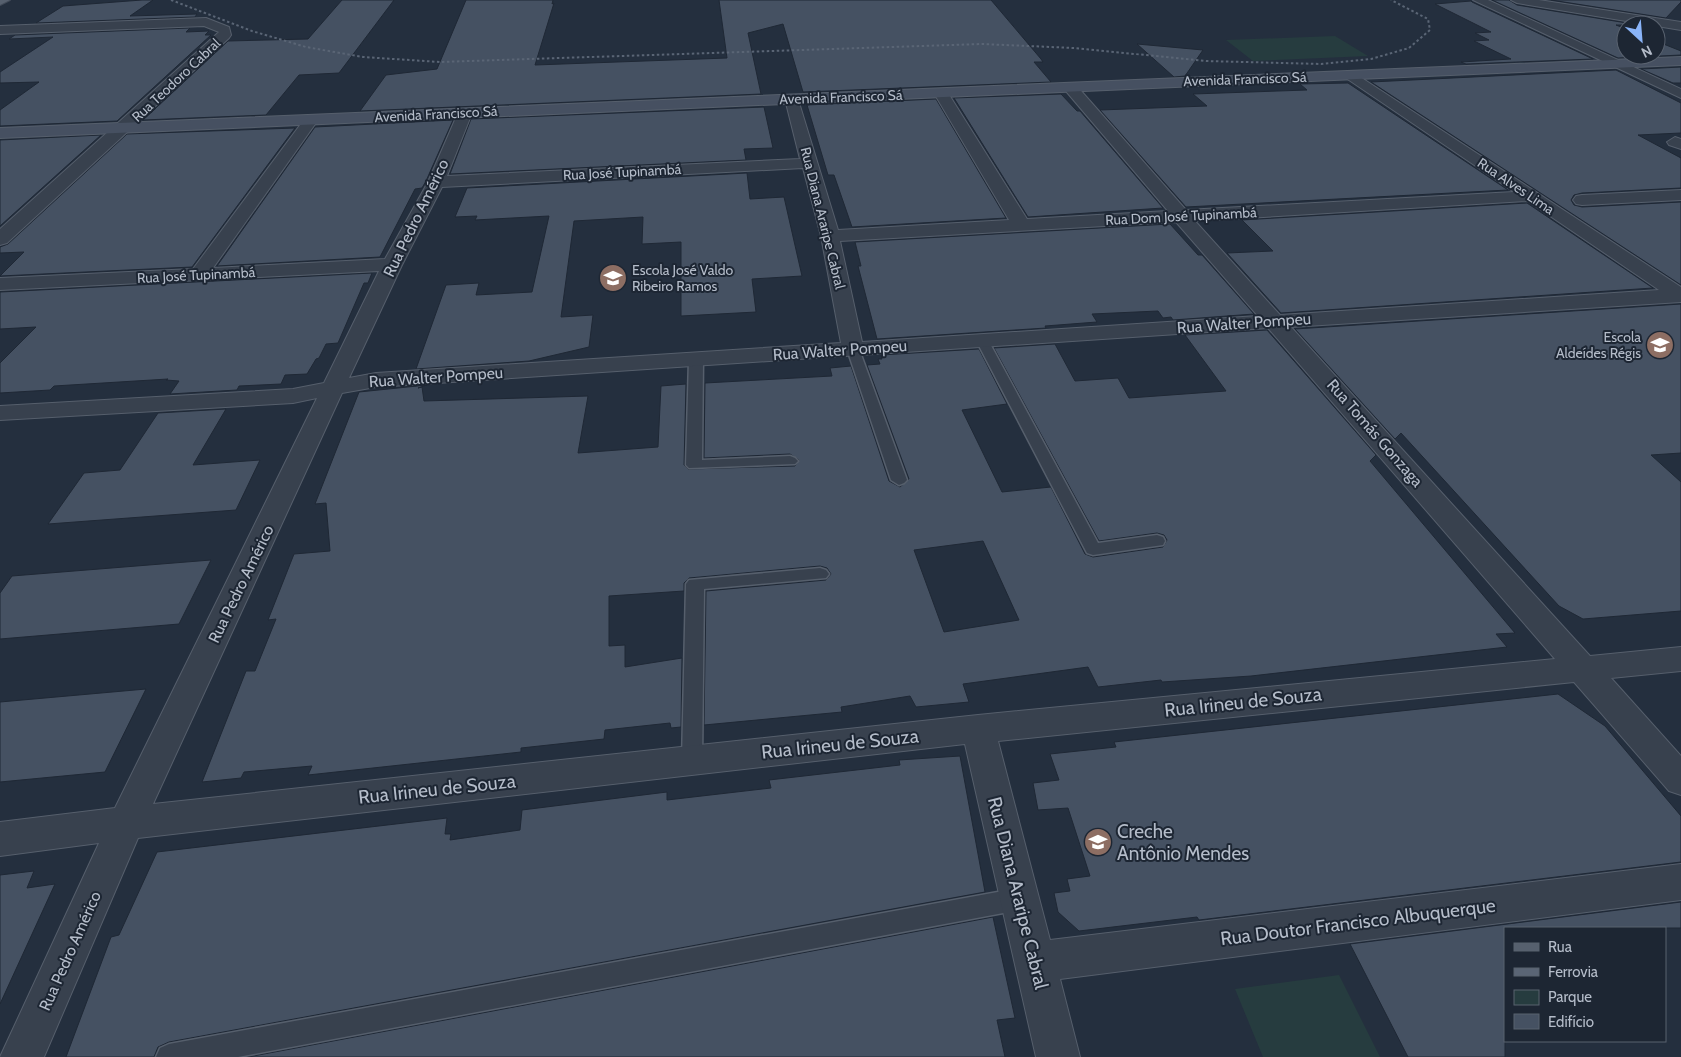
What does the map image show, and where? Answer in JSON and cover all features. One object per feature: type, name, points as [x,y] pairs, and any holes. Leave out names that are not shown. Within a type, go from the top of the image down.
[{"type":"main road","points":[[0,2],[4,0]]},
{"type":"main road","name":"Avenida Francisco Sá","points":[[0,133],[1681,61]]},
{"type":"street","points":[[1479,0],[1681,94]]},
{"type":"street","points":[[1517,0],[1681,26]]},
{"type":"street","name":"Rua Teodoro Cabral","points":[[0,30],[193,22],[206,22],[225,30],[225,35],[0,240]]},
{"type":"street","name":"Rua Alves Lima","points":[[1350,75],[1681,296]]},
{"type":"street","name":"Rua Tomás Gonzaga","points":[[1070,87],[1681,780]]},
{"type":"street","points":[[942,93],[1020,225]]},
{"type":"street","name":"Rua Diana Araripe Cabral","points":[[792,99],[830,236],[853,349]]},
{"type":"street","name":"Rua Pedro Américo","points":[[22,1057],[126,823],[392,265],[436,182],[465,113]]},
{"type":"street","points":[[198,275],[311,120]]},
{"type":"street","name":"Rua José Tupinambá","points":[[436,182],[809,163]]},
{"type":"street","points":[[1582,200],[1681,195]]},
{"type":"street","name":"Rua Dom José Tupinambá","points":[[830,236],[1532,196]]},
{"type":"street","name":"Rua José Tupinambá","points":[[0,284],[392,265]]},
{"type":"street","name":"Rua Walter Pompeu","points":[[0,413],[292,396],[376,380],[1275,320],[1681,296]]},
{"type":"street","name":"Rua Irineu de Souza","points":[[0,839],[126,823],[978,729],[1681,658]]},
{"type":"street","name":"Rua Diana Araripe Cabral","points":[[978,729],[1058,1057]]},
{"type":"street","name":"Rua Doutor Francisco Albuquerque","points":[[1035,962],[1681,882]]},
{"type":"lane","points":[[982,340],[1093,549],[1157,541]]},
{"type":"lane","name":"Rua Diana Araripe Cabral","points":[[853,349],[899,480]]},
{"type":"lane","points":[[696,359],[694,465],[790,461]]},
{"type":"lane","points":[[692,761],[695,584],[820,574]]},
{"type":"lane","points":[[169,1057],[1020,899]]},
{"type":"green space","points":[[1335,36],[1368,56],[1253,61],[1226,40]]},
{"type":"green space","points":[[1339,975],[1380,1057],[1263,1057],[1235,989]]},
{"type":"building","points":[[153,0],[130,16],[197,14],[195,17],[36,23],[63,6]]},
{"type":"building","points":[[342,0],[394,0],[339,73],[299,75],[266,115],[143,120],[228,41],[308,39]]},
{"type":"building","points":[[466,0],[553,0],[552,4],[554,3],[535,65],[727,58],[719,0],[991,0],[1041,59],[1043,62],[1034,62],[1051,82],[803,92],[783,24],[748,33],[761,94],[360,111],[386,75],[437,69]]},
{"type":"building","points":[[1492,0],[1509,0],[1517,5],[1616,21],[1616,57]]},
{"type":"building","points":[[1551,0],[1681,0],[1666,18],[1666,15],[1647,15]]},
{"type":"building","points":[[1471,1],[1593,59],[1466,64],[1461,62],[1511,59],[1474,41],[1489,40],[1475,33],[1491,32],[1435,4]]},
{"type":"building","points":[[190,28],[186,32],[209,31],[205,35],[211,35],[117,121],[0,126],[0,110],[39,82],[0,83],[0,72],[53,37],[9,39],[15,35]]},
{"type":"building","points":[[1137,44],[1203,50],[1185,76],[1174,77]]},
{"type":"building","points":[[1666,45],[1681,51],[1681,55],[1666,56]]},
{"type":"building","points":[[1681,67],[1681,83],[1673,83],[1641,69]]},
{"type":"building","points":[[1616,70],[1681,103],[1681,133],[1638,135],[1681,158],[1681,188],[1582,193],[1574,195],[1571,200],[1574,205],[1582,207],[1681,202],[1681,285],[1371,82]]},
{"type":"building","points":[[1348,83],[1508,190],[1186,207],[1100,110],[1207,106],[1193,94],[1307,90],[1300,84]]},
{"type":"building","points":[[1061,94],[1077,111],[1080,111],[1163,208],[1028,217],[954,98]]},
{"type":"building","points":[[936,99],[1006,218],[852,227],[834,175],[828,175],[807,105]]},
{"type":"building","points":[[764,107],[773,148],[744,149],[746,160],[450,174],[471,119]]},
{"type":"building","points":[[453,120],[426,181],[422,188],[415,189],[380,257],[217,266],[315,127]]},
{"type":"building","points":[[295,128],[192,267],[0,276],[24,252],[0,253],[0,247],[8,244],[127,134]]},
{"type":"building","points":[[101,135],[0,226],[0,140]]},
{"type":"building","points":[[747,173],[750,199],[784,197],[802,276],[752,279],[756,312],[681,316],[681,242],[642,244],[643,217],[574,221],[561,317],[593,315],[589,347],[529,361],[416,369],[446,285],[479,283],[476,295],[532,292],[549,216],[475,220],[477,216],[455,217],[467,188]]},
{"type":"building","points":[[1527,203],[1653,288],[1281,313],[1227,253],[1273,251],[1242,220]]},
{"type":"building","points":[[1170,224],[1198,255],[1202,255],[1254,314],[1173,320],[1171,317],[1163,318],[1158,311],[1092,314],[1097,322],[1045,326],[1046,328],[877,339],[858,266],[861,266],[855,242]]},
{"type":"building","points":[[372,273],[368,283],[364,283],[338,343],[326,344],[319,358],[316,359],[307,374],[285,375],[281,384],[239,386],[237,390],[170,394],[179,381],[166,380],[168,379],[54,386],[50,390],[0,393],[0,363],[36,327],[0,329],[0,292]]},
{"type":"building","points":[[1681,304],[1681,453],[1651,455],[1681,482],[1681,611],[1583,619],[1559,606],[1401,433],[1395,439],[1295,329]]},
{"type":"building","points":[[1267,330],[1376,455],[1370,461],[1515,633],[1496,634],[1507,647],[1251,676],[1162,682],[1161,680],[1098,687],[1088,667],[963,684],[969,702],[916,707],[910,696],[841,707],[842,712],[704,725],[706,591],[826,580],[831,574],[827,568],[820,566],[689,578],[684,583],[684,591],[609,596],[609,646],[625,645],[625,667],[682,658],[681,727],[671,728],[670,723],[605,730],[604,739],[521,748],[521,752],[308,775],[312,766],[244,772],[241,778],[202,782],[246,671],[255,671],[276,619],[268,620],[294,554],[330,551],[326,503],[315,504],[359,392],[427,385],[418,388],[422,387],[424,401],[588,396],[578,453],[658,447],[661,386],[686,384],[684,465],[688,469],[795,466],[799,460],[790,454],[704,458],[705,383],[832,376],[830,368],[851,366],[889,481],[900,487],[909,479],[867,365],[880,364],[878,359],[882,359],[881,355],[979,349],[1007,404],[962,410],[1002,492],[1051,487],[1085,554],[1093,557],[1163,547],[1167,540],[1164,535],[1157,533],[1099,541],[994,348],[1055,344],[1075,381],[1118,378],[1129,398],[1226,391],[1185,335]],"holes":[[[983,541],[1019,620],[944,632],[914,550]]]},
{"type":"building","points":[[226,409],[193,465],[260,460],[236,510],[48,524],[84,473],[120,470],[158,413]]},
{"type":"building","points":[[211,560],[179,624],[0,639],[0,593],[12,576]]},
{"type":"building","points":[[146,689],[105,772],[0,782],[0,702]]},
{"type":"building","points":[[1558,694],[1605,726],[1681,816],[1681,862],[1199,920],[1197,917],[1079,931],[1058,912],[1054,893],[1070,891],[1067,879],[1090,876],[1068,808],[1038,810],[1033,783],[1059,780],[1050,754],[1116,747],[1114,742]]},
{"type":"building","points":[[960,756],[985,892],[169,1042],[158,1047],[154,1057],[66,1057],[111,937],[119,935],[157,852],[447,818],[445,834],[451,834],[450,840],[520,830],[522,810],[667,792],[667,800],[771,788],[769,780],[900,765],[899,760]]},
{"type":"building","points":[[34,871],[27,888],[55,884],[0,1004],[0,875]]},
{"type":"building","points":[[1681,902],[1681,928],[1504,927],[1505,1057],[1408,1057],[1350,944]]},
{"type":"building","points":[[993,917],[1015,1018],[997,1020],[1005,1057],[248,1057]]},
{"type":"railway","points":[[171,0],[252,31],[306,47],[363,57],[440,62],[982,44],[1074,48],[1206,61],[1321,64],[1371,59],[1409,48],[1430,30],[1428,19],[1391,0]]},
{"type":"place","name":"Escola José Valdo Ribeiro Ramos","points":[[613,278]]},
{"type":"place","name":"Escola Aldeídes Régis","points":[[1660,345]]},
{"type":"place","name":"Creche Antônio Mendes","points":[[1098,842]]}]
